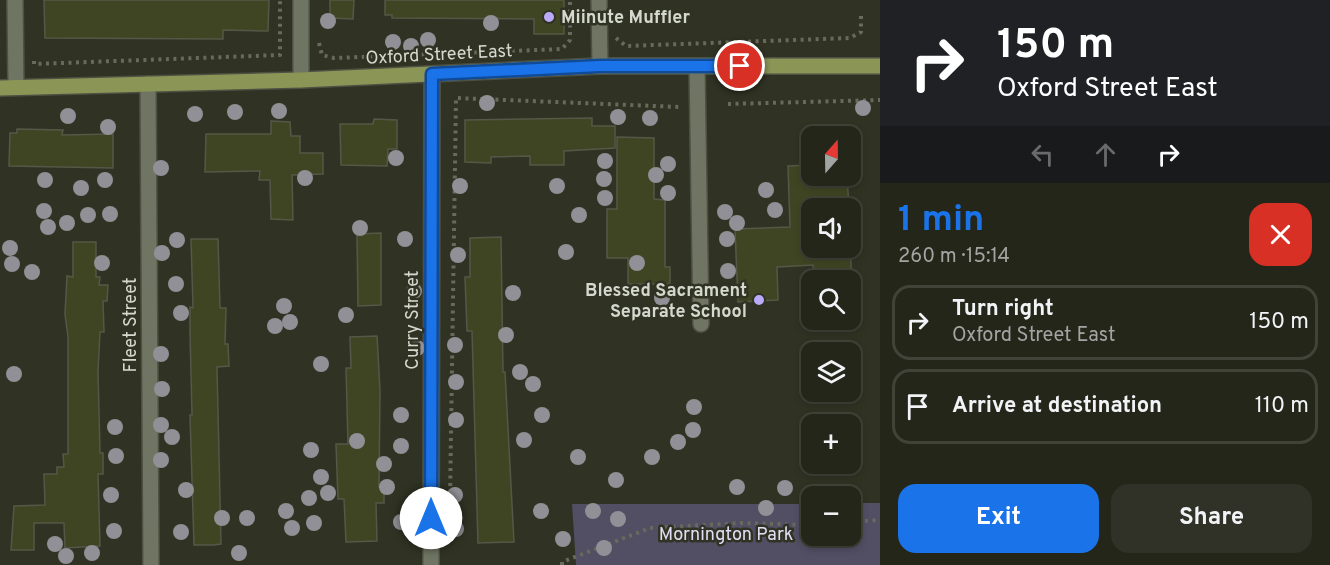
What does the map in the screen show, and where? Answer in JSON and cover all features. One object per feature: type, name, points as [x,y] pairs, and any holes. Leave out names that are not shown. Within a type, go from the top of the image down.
[{"type":"main road","name":"Oxford Street East","points":[[0,87],[301,80],[600,66],[880,66]]},
{"type":"street","points":[[15,0],[16,87]]},
{"type":"street","points":[[301,0],[301,80]]},
{"type":"street","points":[[599,0],[600,66]]},
{"type":"street","points":[[697,66],[701,324]]},
{"type":"street","name":"Curry Street","points":[[431,565],[432,74]]},
{"type":"street","name":"Fleet Street","points":[[148,84],[151,565]]},
{"type":"path","points":[[33,54],[34,64],[280,55],[280,0]]},
{"type":"path","points":[[319,31],[322,55],[334,58],[562,48],[570,40],[570,0]]},
{"type":"path","points":[[616,28],[616,38],[626,46],[850,38],[861,32],[861,13]]},
{"type":"path","points":[[450,504],[456,98],[680,107]]},
{"type":"path","points":[[728,104],[880,100]]},
{"type":"path","points":[[861,521],[880,520]]},
{"type":"path","points":[[562,565],[562,562],[650,528],[720,523],[801,525]]},
{"type":"green space","name":"Mornington Park","points":[[861,503],[880,503],[880,565],[576,565],[572,504],[801,504],[801,546],[861,546]]},
{"type":"building","points":[[44,0],[269,0],[268,31],[223,30],[223,39],[45,38]]},
{"type":"building","points":[[330,0],[354,0],[353,19],[330,18]]},
{"type":"building","points":[[385,0],[564,0],[564,34],[534,34],[534,19],[392,18],[392,15],[385,15]]},
{"type":"building","points":[[592,118],[592,126],[615,126],[615,148],[564,151],[564,165],[530,165],[530,156],[491,157],[491,163],[465,162],[465,120]]},
{"type":"building","points":[[374,119],[397,120],[397,149],[388,149],[387,166],[341,165],[340,124],[373,124]]},
{"type":"building","points":[[271,121],[290,122],[291,136],[300,136],[300,153],[323,153],[323,174],[292,175],[293,220],[271,219],[270,180],[259,180],[260,171],[205,172],[206,134],[271,134]]},
{"type":"building","points":[[17,129],[63,130],[62,135],[113,134],[113,168],[9,166],[10,133],[17,133]]},
{"type":"building","points":[[617,137],[654,138],[654,199],[665,200],[665,267],[670,267],[670,284],[628,284],[628,258],[607,258],[607,209],[617,209]]},
{"type":"building","points":[[801,165],[801,186],[848,186],[848,198],[801,198],[801,258],[851,258],[851,270],[813,270],[813,265],[777,267],[778,300],[738,302],[735,229],[790,227],[788,166]]},
{"type":"building","points":[[381,233],[381,305],[358,306],[357,234]]},
{"type":"building","points":[[501,237],[503,372],[505,372],[514,542],[478,543],[472,331],[467,331],[465,277],[470,277],[470,238]]},
{"type":"building","points":[[191,239],[218,239],[220,308],[226,308],[225,344],[228,344],[229,366],[217,367],[221,544],[213,545],[194,545],[190,415],[192,415],[190,307],[193,308]]},
{"type":"building","points":[[73,242],[96,242],[96,277],[100,277],[99,285],[108,285],[107,301],[103,301],[104,332],[100,332],[98,371],[100,453],[103,453],[103,474],[98,474],[100,546],[65,548],[64,523],[34,523],[34,550],[11,550],[14,506],[45,505],[44,474],[57,474],[57,467],[64,467],[63,454],[68,454],[68,337],[65,314],[67,276],[73,277]]},
{"type":"building","points":[[377,336],[380,390],[379,487],[384,487],[384,503],[376,503],[377,541],[346,542],[344,499],[338,499],[336,444],[348,444],[346,368],[351,368],[350,337]]},
{"type":"place","name":"Miinute Muffler","points":[[549,17]]},
{"type":"place","name":"Blessed Sacrament Separate School","points":[[759,300]]},
{"type":"route","points":[[431,518],[432,74],[600,66],[740,66]]}]
